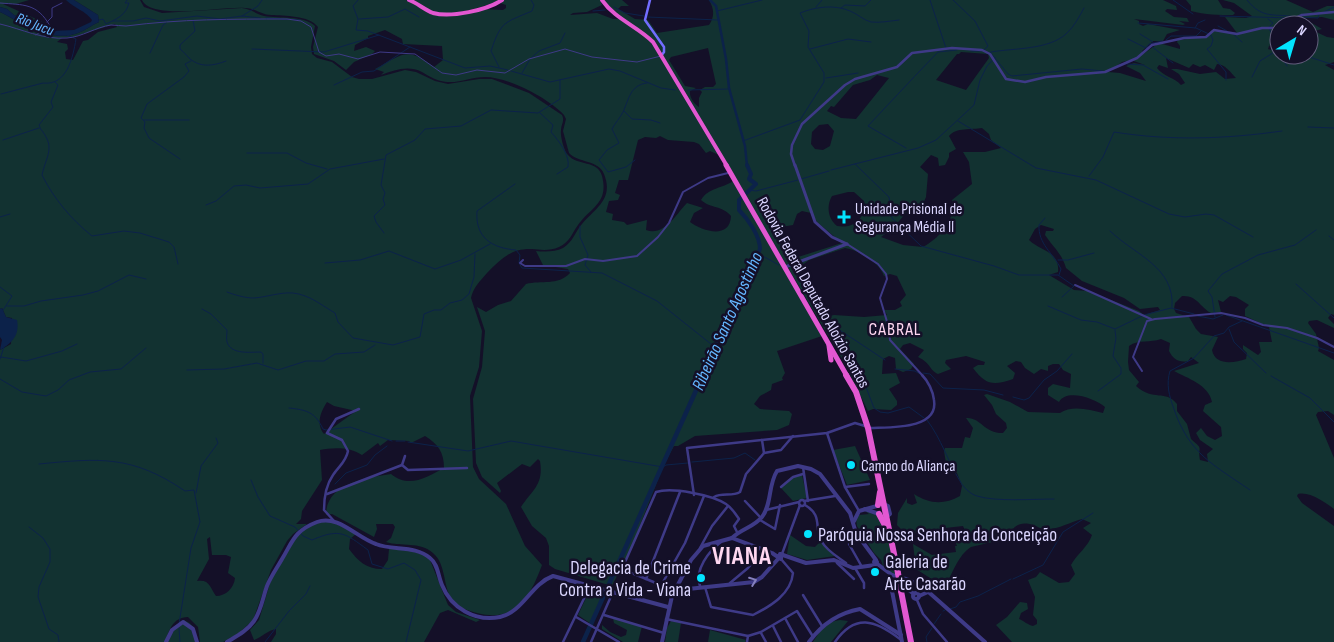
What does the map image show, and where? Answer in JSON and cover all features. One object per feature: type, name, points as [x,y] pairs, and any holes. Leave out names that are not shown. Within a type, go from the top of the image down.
[{"type":"highway","points":[[409,0],[429,11],[440,14],[488,6],[502,0]]},
{"type":"highway","name":"Rodovia Federal Deputado Aloízio Santos","points":[[602,0],[607,8],[646,34],[661,56],[828,340],[846,372],[861,405],[881,487]]},
{"type":"highway","points":[[828,340],[831,360]]},
{"type":"highway","points":[[836,365],[846,372]]},
{"type":"highway","points":[[881,487],[882,505]]},
{"type":"highway","points":[[881,487],[882,505],[888,515],[912,642]]},
{"type":"highway","points":[[879,514],[892,541]]},
{"type":"main road","points":[[650,0],[645,20],[664,47],[665,50],[661,56]]},
{"type":"street","points":[[0,3],[32,6],[44,15],[50,26],[36,35]]},
{"type":"street","points":[[47,22],[52,18],[52,9],[62,3]]},
{"type":"street","points":[[694,495],[687,448],[827,433],[855,423],[861,423],[868,428],[914,424],[930,416],[935,407],[932,390],[926,379],[890,340],[888,325],[880,298],[887,279],[886,274],[878,264],[847,244],[828,235],[815,222],[791,158],[792,145],[802,124],[849,82],[893,69],[912,54],[952,48],[976,48],[985,51],[992,57],[1006,78],[1025,82],[1046,77],[1105,72],[1137,58],[1152,45],[1188,38],[1205,37],[1214,30],[1237,34],[1262,28],[1275,28],[1302,15],[1334,12]]},
{"type":"street","points":[[0,24],[19,28],[36,35],[67,38],[110,25],[126,26],[146,22],[193,19],[287,20],[311,26],[313,38],[317,43],[319,52],[324,56],[340,54],[358,59],[380,52],[415,54],[442,73],[453,75],[477,70],[504,73],[529,59],[561,49],[569,49],[592,57],[641,62],[661,56]]},
{"type":"street","points":[[523,260],[520,263],[525,266],[566,266],[585,259],[603,261],[637,256],[658,237],[669,223],[682,192],[708,178],[730,172]]},
{"type":"street","points":[[785,267],[847,244]]},
{"type":"street","points":[[1075,285],[1124,306],[1139,315],[1153,319]]},
{"type":"street","points":[[1142,371],[1133,357],[1145,325],[1153,319],[1199,314],[1224,314],[1246,318],[1263,325],[1287,328],[1317,338],[1334,347]]},
{"type":"street","points":[[359,409],[336,419],[328,430],[329,435],[344,442],[348,454],[331,479],[326,494],[324,510],[335,522],[373,544],[418,552],[429,557],[433,562],[442,586],[455,606],[487,617],[510,614],[522,605],[547,578],[556,576],[668,607]]},
{"type":"street","points":[[827,433],[845,487],[858,512]]},
{"type":"street","points":[[714,497],[719,494],[732,495],[740,492],[746,474],[764,453],[781,450],[793,436]]},
{"type":"street","points":[[762,440],[764,453]]},
{"type":"street","points":[[402,465],[405,456]]},
{"type":"street","points":[[326,494],[402,465]]},
{"type":"street","points":[[402,465],[405,469],[414,471],[466,468]]},
{"type":"street","points":[[803,467],[808,500]]},
{"type":"street","points":[[780,557],[793,573],[792,584],[774,602],[753,615],[711,607],[703,587],[697,583],[699,570],[718,544],[731,539],[737,532],[761,519],[770,500],[771,484],[776,472],[787,468],[803,467],[820,474],[835,496],[850,513],[856,532],[876,561],[885,570],[892,575],[914,583],[928,592],[985,642]]},
{"type":"street","points":[[781,487],[793,477],[803,474]]},
{"type":"street","points":[[845,487],[869,484]]},
{"type":"street","points":[[737,532],[734,525],[739,518],[728,506],[714,497],[663,490],[656,492],[622,569],[671,589],[673,593],[678,595],[684,590],[729,584],[748,584],[759,580],[780,557],[799,504]]},
{"type":"street","points":[[646,579],[680,492]]},
{"type":"street","points":[[662,585],[684,543],[704,496]]},
{"type":"street","points":[[766,510],[794,502],[799,504],[808,500],[835,496]]},
{"type":"street","points":[[745,501],[761,519],[775,529],[780,505]]},
{"type":"street","points":[[799,504],[804,503]]},
{"type":"street","points":[[804,503],[818,519],[822,541],[846,564]]},
{"type":"street","points":[[843,505],[858,512]]},
{"type":"street","points":[[853,524],[858,512],[882,505]]},
{"type":"street","points":[[879,514],[876,511],[882,505]]},
{"type":"street","points":[[662,642],[668,607],[673,593],[712,526],[728,506]]},
{"type":"street","points":[[865,509],[888,515]]},
{"type":"street","points":[[227,642],[245,631],[258,615],[273,571],[291,539],[318,522],[326,520],[335,522]]},
{"type":"street","points":[[699,549],[708,543],[731,539],[742,541],[780,557],[806,563],[834,560],[854,568],[864,583],[864,588]]},
{"type":"street","points":[[849,544],[863,567]]},
{"type":"street","points":[[729,584],[748,568],[764,550]]},
{"type":"street","points":[[834,560],[838,556]]},
{"type":"street","points":[[834,560],[854,579]]},
{"type":"street","points":[[854,568],[875,565],[876,561]]},
{"type":"street","points":[[563,642],[590,586]]},
{"type":"street","points":[[902,641],[892,591],[894,587],[903,586],[918,598],[923,614],[947,642]]},
{"type":"street","points":[[591,642],[604,615],[611,592]]},
{"type":"street","points":[[918,598],[928,592]]},
{"type":"street","points":[[803,594],[822,626]]},
{"type":"street","points":[[810,642],[822,626],[836,616],[860,609],[901,635]]},
{"type":"street","points":[[666,619],[748,636],[761,632],[794,612],[798,612],[813,636]]},
{"type":"street","points":[[604,615],[664,633]]},
{"type":"street","points":[[576,617],[619,642]]},
{"type":"street","points":[[785,618],[798,642]]},
{"type":"street","points":[[166,642],[172,630],[183,622],[189,623],[197,642]]},
{"type":"street","points":[[835,642],[845,628],[860,622],[887,630],[902,641]]},
{"type":"street","points":[[773,626],[781,642]]},
{"type":"street","points":[[761,632],[766,642]]},
{"type":"street","points":[[747,642],[748,636]]},
{"type":"green space","points":[[0,0],[29,0],[16,4],[3,4],[45,23],[42,26],[14,15],[7,9],[0,7]]},
{"type":"green space","points":[[74,0],[140,0],[144,7],[162,13],[242,8],[264,16],[304,20],[315,26],[311,47],[312,54],[317,58],[332,62],[352,77],[372,79],[405,70],[416,72],[435,81],[448,84],[492,79],[529,93],[562,115],[561,136],[565,150],[568,155],[577,161],[592,165],[600,171],[604,185],[601,199],[563,245],[549,250],[525,249],[512,252],[497,263],[482,279],[475,288],[471,298],[482,331],[479,367],[470,396],[473,467],[479,479],[506,504],[525,546],[542,565],[526,597],[512,611],[490,615],[470,611],[456,604],[448,593],[440,563],[433,553],[422,547],[386,542],[391,538],[395,527],[393,524],[376,524],[377,529],[374,537],[332,514],[326,515],[328,504],[333,496],[340,489],[359,480],[391,474],[404,481],[411,481],[431,475],[444,468],[443,457],[439,449],[425,436],[411,443],[409,441],[388,440],[380,446],[378,443],[362,455],[353,450],[342,448],[320,450],[322,480],[302,511],[301,519],[296,524],[307,524],[287,541],[271,570],[253,620],[239,633],[223,642],[200,642],[198,627],[188,617],[175,622],[165,642],[0,642],[0,350],[11,344],[12,318],[6,317],[2,308],[0,309],[0,12],[28,27],[57,36],[78,33],[84,30],[99,22],[98,15]],"holes":[[[115,24],[117,27],[98,32],[88,40],[83,41],[73,60],[66,59],[67,44],[57,42],[62,38],[73,37]],[[327,402],[334,406],[356,411],[324,434],[320,426],[321,414]],[[210,537],[212,555],[231,557],[228,573],[235,578],[234,582],[229,591],[220,596],[216,596],[205,581],[197,581],[209,559],[207,539]]]},
{"type":"green space","points":[[142,0],[407,0],[424,10],[444,15],[481,9],[503,10],[506,8],[506,5],[500,3],[504,0],[600,0],[602,5],[587,12],[570,15],[597,13],[613,19],[622,19],[649,39],[721,156],[710,151],[706,153],[699,144],[694,142],[668,140],[660,136],[656,138],[645,137],[638,140],[628,180],[619,180],[615,193],[620,195],[618,200],[609,201],[606,212],[613,214],[612,220],[624,222],[627,225],[647,220],[646,230],[653,231],[659,230],[670,223],[687,203],[703,208],[694,213],[690,222],[701,228],[721,231],[729,224],[731,216],[724,210],[701,200],[712,190],[733,181],[822,336],[777,351],[785,373],[782,378],[783,380],[772,384],[771,390],[760,396],[754,404],[760,409],[789,411],[792,414],[789,425],[777,430],[695,436],[678,446],[674,446],[663,467],[631,548],[612,586],[555,569],[549,565],[549,546],[546,538],[532,526],[521,507],[539,482],[540,461],[538,459],[530,467],[522,464],[497,483],[501,491],[500,493],[482,477],[476,463],[473,399],[482,367],[485,331],[477,307],[486,312],[498,305],[511,301],[526,284],[560,280],[570,273],[568,269],[543,265],[536,251],[553,251],[566,246],[605,197],[606,183],[601,169],[569,153],[563,131],[566,119],[564,115],[557,108],[527,90],[494,78],[480,77],[447,82],[412,69],[396,70],[381,75],[384,72],[375,69],[405,54],[417,56],[434,67],[443,60],[442,46],[403,44],[402,39],[385,30],[368,36],[368,38],[355,45],[354,51],[366,47],[375,51],[354,62],[346,70],[334,61],[314,54],[313,47],[318,27],[309,20],[267,15],[245,8],[189,11],[159,10],[148,6]]},
{"type":"green space","points":[[411,0],[499,0],[468,10],[443,14],[433,12]]},
{"type":"green space","points":[[602,0],[622,0],[629,6],[621,6],[618,9],[635,19],[648,20],[657,33],[709,25],[713,12],[709,0],[1163,0],[1176,6],[1177,10],[1167,9],[1165,11],[1174,17],[1187,18],[1189,22],[1179,21],[1185,24],[1183,25],[1134,19],[1143,26],[1148,24],[1180,30],[1167,34],[1163,41],[1153,41],[1142,51],[1143,54],[1159,43],[1180,49],[1178,40],[1204,37],[1212,30],[1237,33],[1225,17],[1246,18],[1252,16],[1234,3],[1223,0],[1286,0],[1313,12],[1327,6],[1334,6],[1334,20],[1319,17],[1319,15],[1269,15],[1268,49],[1269,65],[1319,65],[1319,33],[1334,38],[1334,62],[1325,65],[1334,70],[1334,315],[1331,314],[1328,318],[1334,324],[1334,328],[1317,320],[1309,321],[1308,323],[1316,334],[1318,351],[1334,360],[1334,415],[1328,411],[1318,412],[1316,415],[1334,458],[1334,509],[1322,500],[1307,494],[1302,493],[1297,496],[1302,503],[1334,526],[1334,642],[1012,642],[996,625],[1007,617],[1020,602],[1027,603],[1028,609],[1021,613],[1019,619],[1033,626],[1037,624],[1037,620],[1033,615],[1035,597],[1028,580],[1036,577],[1040,572],[1059,583],[1069,582],[1075,574],[1071,565],[1092,535],[1083,528],[1091,523],[1082,519],[1049,529],[1020,524],[1013,528],[1005,539],[971,547],[959,559],[946,585],[916,569],[913,544],[932,555],[956,552],[955,546],[957,546],[954,538],[967,535],[963,526],[945,528],[939,538],[902,530],[897,525],[898,513],[907,498],[907,503],[912,505],[917,503],[914,494],[925,500],[937,502],[948,501],[960,496],[962,486],[957,473],[947,469],[945,448],[962,448],[965,437],[970,438],[973,428],[966,418],[975,420],[991,431],[1003,433],[1007,428],[1006,423],[996,414],[984,395],[987,394],[1010,402],[1028,412],[1060,413],[1069,409],[1080,408],[1103,413],[1105,407],[1082,396],[1068,396],[1059,402],[1048,395],[1048,388],[1053,384],[1070,388],[1071,374],[1063,370],[1059,364],[1048,366],[1048,371],[1041,369],[1034,374],[1025,368],[1021,362],[1016,361],[1007,366],[1015,373],[1013,379],[1000,383],[990,383],[982,378],[973,368],[978,365],[984,365],[985,362],[966,356],[946,360],[945,363],[951,369],[938,374],[918,357],[924,350],[910,343],[903,345],[900,349],[914,364],[911,369],[903,372],[896,369],[895,358],[889,356],[883,359],[882,374],[896,373],[900,383],[889,389],[897,401],[897,405],[891,410],[873,409],[868,411],[844,362],[651,38],[609,9]],"holes":[[[708,48],[716,84],[713,87],[705,87],[700,90],[702,92],[699,98],[699,107],[690,96],[690,91],[696,88],[685,86],[669,60],[671,57]],[[961,52],[988,54],[989,58],[966,90],[936,80],[957,54]],[[1166,58],[1189,68],[1193,64],[1200,67],[1205,65],[1214,70],[1217,64],[1220,64],[1236,78],[1225,79],[1216,72],[1200,74],[1171,69],[1179,74],[1185,83],[1181,85],[1157,68],[1159,65],[1168,68]],[[1131,60],[1145,65],[1134,63],[1126,66],[1140,73],[1146,81],[1120,73],[1108,72],[1122,62]],[[877,75],[889,78],[856,119],[841,118],[827,111],[831,106],[834,107],[853,85],[870,80]],[[828,124],[834,131],[830,146],[823,150],[815,149],[811,144],[812,132],[819,125]],[[982,128],[989,134],[991,140],[1001,148],[985,152],[963,152],[969,162],[972,184],[952,200],[953,208],[949,222],[940,234],[923,247],[903,245],[881,237],[892,229],[907,212],[923,204],[926,197],[928,174],[920,167],[931,155],[938,158],[939,166],[945,165],[949,153],[956,149],[949,136],[960,130]],[[854,192],[864,201],[861,217],[849,226],[837,226],[830,216],[830,200],[832,196]],[[802,211],[811,213],[817,222],[842,243],[795,258],[789,258],[774,231],[781,227],[793,225],[797,214]],[[1041,225],[1054,229],[1053,231],[1046,231],[1045,235],[1060,255],[1066,268],[1082,281],[1124,298],[1140,309],[1158,307],[1160,310],[1144,315],[1139,311],[1088,291],[1074,290],[1049,275],[1058,272],[1056,260],[1048,252],[1029,240],[1035,229]],[[845,248],[851,249],[874,262],[884,276],[890,274],[897,276],[906,295],[900,302],[902,306],[895,310],[884,310],[887,315],[864,317],[834,315],[826,317],[797,269],[809,260]],[[1182,296],[1187,296],[1195,299],[1211,313],[1221,312],[1218,300],[1223,302],[1230,296],[1236,297],[1249,305],[1245,309],[1245,316],[1269,327],[1272,342],[1259,342],[1261,352],[1258,355],[1243,345],[1243,349],[1247,353],[1246,359],[1236,362],[1221,361],[1217,359],[1212,350],[1218,337],[1201,334],[1189,317],[1176,313],[1174,309],[1175,303]],[[1161,339],[1170,343],[1169,351],[1177,360],[1188,361],[1191,357],[1199,363],[1174,371],[1197,383],[1210,396],[1212,402],[1205,405],[1203,411],[1221,427],[1222,436],[1215,440],[1207,436],[1201,428],[1196,433],[1200,440],[1213,449],[1207,454],[1208,462],[1200,460],[1200,448],[1191,439],[1187,424],[1177,411],[1177,404],[1168,397],[1142,391],[1136,386],[1139,382],[1129,370],[1129,346]]]},
{"type":"green space","points":[[1186,0],[1218,0],[1223,8],[1230,9],[1235,13],[1233,15],[1217,15],[1191,11],[1191,6]]},
{"type":"green space","name":"Campo do Aliança","points":[[855,446],[870,480],[847,485],[833,450]]},
{"type":"green space","points":[[802,475],[807,498],[793,501],[781,488],[793,477]]},
{"type":"green space","points":[[865,511],[876,515],[886,529],[896,576],[883,566],[881,560],[874,553],[857,526],[856,520],[859,515],[869,514]]},
{"type":"green space","points":[[325,519],[357,533],[350,539],[349,549],[359,561],[371,568],[382,569],[388,560],[389,549],[411,551],[426,557],[430,560],[448,605],[456,612],[480,620],[476,622],[448,610],[440,613],[424,642],[271,642],[276,634],[276,629],[254,640],[250,630],[259,620],[271,580],[290,541],[300,532]]},
{"type":"green space","points":[[790,535],[806,546],[815,547],[822,543],[835,556],[807,560],[787,554]]},
{"type":"green space","points":[[596,589],[607,591],[591,624],[578,615],[586,598]]},
{"type":"green space","points":[[613,618],[642,626],[638,642],[623,642],[602,629],[602,625],[610,632],[621,637],[626,635],[627,630],[614,623]]},
{"type":"green space","points":[[183,620],[194,628],[195,642],[167,642],[173,627]]},
{"type":"green space","points":[[840,620],[848,621],[831,642],[813,642],[827,625]]},
{"type":"green space","points":[[671,621],[681,623],[678,642],[665,642],[667,628]]},
{"type":"green space","points":[[710,630],[746,640],[745,642],[708,642]]},
{"type":"water","name":"Rio Jucu","points":[[66,0],[74,0],[98,15],[99,22],[78,33],[57,36],[28,27],[0,12],[0,7],[7,9],[14,15],[40,24],[51,31],[74,30],[91,22],[92,20],[87,14]]},
{"type":"water","points":[[2,308],[6,317],[17,320],[18,325],[14,338],[0,350],[2,340],[0,337],[0,309]]},
{"type":"waterway","points":[[99,20],[103,19],[106,24],[120,16],[128,7],[129,3],[125,3],[127,0]]},
{"type":"waterway","points":[[242,16],[258,6],[262,0]]},
{"type":"waterway","points":[[358,0],[353,6],[358,19],[356,30],[368,31],[379,35]]},
{"type":"waterway","points":[[499,67],[491,51],[498,34],[501,28],[509,21],[532,11],[534,5],[531,0]]},
{"type":"waterway","name":"Ribeirão Santo Agostinho","points":[[710,0],[716,6],[726,59],[729,88],[745,146],[747,166]]},
{"type":"waterway","points":[[717,11],[762,0]]},
{"type":"waterway","points":[[816,7],[822,0]]},
{"type":"waterway","points":[[841,8],[845,5],[865,6],[871,0]]},
{"type":"waterway","points":[[930,0],[946,48]]},
{"type":"waterway","points":[[953,0],[975,21],[988,46],[984,50]]},
{"type":"waterway","points":[[1173,0],[1193,14]]},
{"type":"waterway","points":[[1247,0],[1258,11],[1278,15]]},
{"type":"waterway","points":[[614,7],[625,13],[644,16]]},
{"type":"waterway","points":[[743,141],[800,120],[824,82],[824,73],[808,47],[809,31],[800,13],[812,9],[831,7],[850,11],[871,22],[899,20]]},
{"type":"waterway","points":[[1324,12],[1334,7]]},
{"type":"waterway","points":[[991,52],[1040,46],[1059,39],[1076,22],[1084,8]]},
{"type":"waterway","points":[[359,19],[388,17],[405,9],[419,17]]},
{"type":"waterway","points":[[593,11],[605,10]]},
{"type":"waterway","points":[[113,21],[133,21],[146,18],[160,21],[197,16],[220,19],[242,16]]},
{"type":"waterway","points":[[242,16],[260,18]]},
{"type":"waterway","points":[[1220,16],[1269,17]]},
{"type":"waterway","points":[[647,17],[718,20]]},
{"type":"waterway","points":[[266,18],[300,20]]},
{"type":"waterway","points":[[193,20],[195,31],[180,45],[180,49],[193,61],[202,65],[226,61]]},
{"type":"waterway","points":[[1195,28],[1198,23],[1205,20]]},
{"type":"waterway","points":[[150,53],[163,25],[166,23]]},
{"type":"waterway","points":[[1138,23],[1195,28]]},
{"type":"waterway","points":[[1218,26],[1227,31]]},
{"type":"waterway","points":[[1195,28],[1211,35],[1213,40],[1211,46],[1207,49],[1226,72],[1226,80]]},
{"type":"waterway","points":[[1166,40],[1171,36],[1196,36],[1201,31]]},
{"type":"waterway","points":[[531,58],[539,51],[560,43],[565,33]]},
{"type":"waterway","points":[[1140,34],[1153,42]]},
{"type":"waterway","points":[[1233,34],[1242,42]]},
{"type":"waterway","points":[[1,94],[58,80],[71,62],[75,46],[76,39],[67,35]]},
{"type":"waterway","points":[[252,49],[324,52],[379,35]]},
{"type":"waterway","points":[[379,35],[410,47]]},
{"type":"waterway","points":[[810,49],[848,39],[871,42]]},
{"type":"waterway","points":[[1128,39],[1146,48],[1149,44],[1162,41]]},
{"type":"waterway","points":[[1151,46],[1173,63]]},
{"type":"waterway","points":[[334,85],[362,72],[374,71],[410,47]]},
{"type":"waterway","points":[[410,47],[465,68],[490,66],[508,70]]},
{"type":"waterway","points":[[915,76],[938,52],[957,50]]},
{"type":"waterway","points":[[971,51],[980,51]]},
{"type":"waterway","points":[[990,52],[995,58]]},
{"type":"waterway","points":[[1252,77],[1260,61],[1269,55]]},
{"type":"waterway","points":[[831,170],[918,148],[936,140],[974,105],[980,80],[987,66],[995,58]]},
{"type":"waterway","points":[[995,58],[1008,74],[1012,76],[1082,69],[1103,71]]},
{"type":"waterway","points":[[522,73],[530,59]]},
{"type":"waterway","points":[[1319,60],[1334,65]]},
{"type":"waterway","points":[[180,159],[149,138],[144,128],[145,122],[141,118],[147,104],[184,77],[189,71],[185,64],[191,61]]},
{"type":"waterway","points":[[1127,64],[1143,65],[1168,79]]},
{"type":"waterway","points":[[511,71],[550,82],[609,69],[620,71],[661,88],[675,90]]},
{"type":"waterway","points":[[826,78],[858,73]]},
{"type":"waterway","points":[[906,148],[868,126],[914,77]]},
{"type":"waterway","points":[[384,233],[374,216],[385,205],[383,199],[385,193],[381,185],[386,155],[415,140],[425,129],[461,126],[491,110],[538,113],[560,99],[560,80]]},
{"type":"waterway","points":[[40,127],[39,125],[53,107],[51,102],[58,85],[55,82]]},
{"type":"waterway","points":[[635,160],[626,167],[608,172],[599,160],[607,150],[619,143],[612,129],[623,112],[631,93],[641,84],[647,83]]},
{"type":"waterway","points":[[688,90],[729,89]]},
{"type":"waterway","points":[[624,111],[632,119],[651,120],[660,123]]},
{"type":"waterway","points":[[540,113],[553,125],[551,132],[566,153],[568,167],[557,174]]},
{"type":"waterway","points":[[144,120],[189,120]]},
{"type":"waterway","points":[[958,121],[1036,168],[1096,180],[1169,214],[1185,217],[1206,214],[1214,215],[1253,237]]},
{"type":"waterway","points":[[1308,127],[1334,128]]},
{"type":"waterway","points":[[3,140],[39,128]]},
{"type":"waterway","points":[[40,128],[49,146],[42,175],[58,200],[77,223],[92,236],[124,231],[140,233],[169,242],[174,247],[178,264]]},
{"type":"waterway","points":[[1089,176],[1103,157],[1114,132],[1156,137],[1198,138],[1282,131]]},
{"type":"waterway","points":[[247,153],[287,153],[306,163],[327,169]]},
{"type":"waterway","points":[[206,205],[216,201],[234,186],[246,185],[260,188],[308,184],[330,169],[384,159]]},
{"type":"waterway","points":[[855,164],[889,197],[892,218],[921,246],[994,266],[1019,275],[1058,275],[1074,286],[1062,297]]},
{"type":"waterway","name":"Ribeirão Santo Agostinho","points":[[703,376],[760,249],[753,228],[739,210],[739,200],[756,184],[749,179],[751,174],[747,165]]},
{"type":"waterway","points":[[801,179],[829,171]]},
{"type":"waterway","points":[[749,190],[756,191],[798,180]]},
{"type":"waterway","points":[[515,184],[477,211],[479,228],[486,240],[499,247],[516,250],[520,255],[519,263],[522,268],[602,273],[657,301],[716,348]]},
{"type":"waterway","points":[[0,217],[10,214]]},
{"type":"waterway","points":[[1045,218],[1039,225],[1039,232],[1043,243],[1061,269],[1059,275]]},
{"type":"waterway","points":[[580,226],[580,237],[588,255],[585,265],[591,272]]},
{"type":"waterway","points":[[1215,317],[1212,297],[1208,291],[1222,274],[1258,255],[1295,245],[1316,230]]},
{"type":"waterway","points":[[1110,231],[1152,263],[1160,272],[1167,282],[1171,293],[1172,307]]},
{"type":"waterway","points":[[1329,236],[1334,240]]},
{"type":"waterway","points":[[325,263],[360,260],[389,251],[435,269],[461,260],[490,244]]},
{"type":"waterway","points":[[1058,260],[1068,260],[1094,253]]},
{"type":"waterway","points":[[227,292],[251,298],[288,293],[305,296],[335,313],[338,322],[353,338],[393,345],[420,337],[424,314],[434,310],[441,310],[450,303],[462,300],[469,294],[474,277],[475,254]]},
{"type":"waterway","points":[[759,254],[779,265]]},
{"type":"waterway","points":[[7,306],[24,306],[41,301],[83,295],[98,291],[129,275],[146,279]]},
{"type":"waterway","points":[[797,275],[823,319],[885,360]]},
{"type":"waterway","points":[[1296,284],[1334,318]]},
{"type":"waterway","points":[[0,287],[12,296],[2,312]]},
{"type":"waterway","points":[[1048,306],[1081,320],[1097,322],[1115,329],[1144,315],[1171,308],[1194,314]]},
{"type":"waterway","points":[[202,309],[211,314],[227,330],[229,346],[242,352],[261,352],[263,354],[263,363]]},
{"type":"waterway","points":[[1198,316],[1213,319],[1223,315]]},
{"type":"waterway","points":[[1226,315],[1334,353]]},
{"type":"waterway","points":[[1242,321],[1229,327],[1224,333],[1214,336],[1194,358],[1170,371],[1168,385],[1180,424],[1195,448],[1214,465],[1250,490]]},
{"type":"waterway","points":[[827,323],[850,367],[864,382],[874,408],[880,412],[888,413],[909,407],[924,418]]},
{"type":"waterway","points":[[1229,329],[1234,342],[1266,373]]},
{"type":"waterway","points":[[1098,391],[1121,374],[1121,368],[1113,356],[1116,338],[1115,330]]},
{"type":"waterway","points":[[1,357],[26,361],[62,351],[77,344]]},
{"type":"waterway","points":[[187,370],[224,369],[257,363],[278,370],[306,361],[324,361],[335,354],[364,352],[375,345]]},
{"type":"waterway","points":[[0,359],[4,347]]},
{"type":"waterway","points":[[0,379],[22,392],[46,396],[58,390],[69,380],[90,372],[121,369],[146,348]]},
{"type":"waterway","points":[[1013,397],[1024,400],[1029,398],[1044,380],[1057,371],[1072,354]]},
{"type":"waterway","points":[[895,369],[915,371],[920,374]]},
{"type":"waterway","points":[[923,373],[930,374],[943,388],[984,390],[1003,395]]},
{"type":"waterway","name":"Ribeirão Santo Agostinho","points":[[583,642],[703,375]]},
{"type":"waterway","points":[[1271,376],[1310,398],[1334,422]]},
{"type":"waterway","points":[[289,408],[310,413],[326,430],[350,427],[392,441]]},
{"type":"waterway","points":[[927,420],[937,435],[961,483],[972,494],[994,499],[1054,499]]},
{"type":"waterway","points":[[196,493],[201,466],[218,443],[216,438]]},
{"type":"waterway","points":[[396,441],[405,441]]},
{"type":"waterway","points":[[408,442],[468,451],[511,441],[663,467],[666,465],[688,463]]},
{"type":"waterway","points":[[335,484],[346,473],[367,465],[375,455],[387,446]]},
{"type":"waterway","points":[[692,462],[734,458],[745,453],[755,460]]},
{"type":"waterway","points":[[39,464],[98,460],[115,462],[132,465],[148,471],[166,479],[185,491],[194,490],[200,522],[191,548],[179,624]]},
{"type":"waterway","points":[[251,480],[258,497],[270,516],[295,527],[303,536],[312,540],[329,534],[342,534],[368,550],[372,564],[388,569],[404,563],[415,570],[421,580],[406,642]]},
{"type":"waterway","points":[[1013,579],[1043,565],[1063,532],[1093,513]]},
{"type":"waterway","points":[[29,527],[43,538],[50,549],[50,562],[39,587],[38,597],[49,629],[58,635],[59,642]]},
{"type":"waterway","points":[[950,609],[956,607],[960,602],[978,596],[1011,579]]},
{"type":"waterway","points":[[265,642],[289,611],[306,594],[310,586]]},
{"type":"waterway","points":[[934,624],[941,614]]},
{"type":"waterway","points":[[179,628],[180,642]]},
{"type":"waterway","points":[[927,642],[926,637],[932,628]]},
{"type":"place","name":"Unidade Prisional de Segurança Média II","points":[[844,217]]},
{"type":"place","name":"Campo do Aliança","points":[[851,465]]},
{"type":"place","name":"Paróquia Nossa Senhora da Conceição","points":[[808,534]]},
{"type":"place","name":"Galeria de Arte Casarão","points":[[875,572]]},
{"type":"place","name":"Delegacia de Crime Contra a Vida - Viana","points":[[701,578]]},
{"type":"district","name":"CABRAL","points":[[895,329]]},
{"type":"district","name":"VIANA","points":[[742,555]]}]
